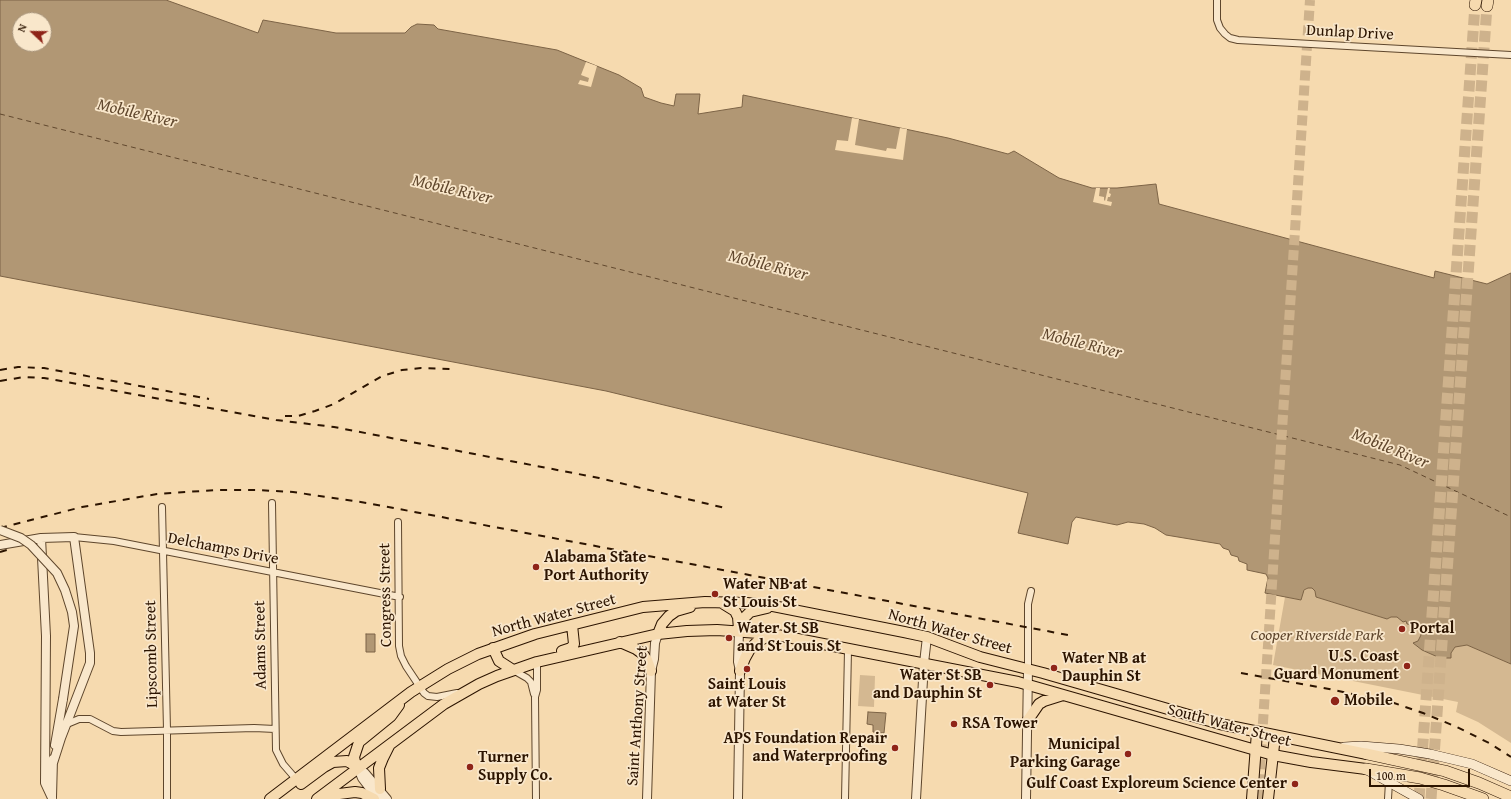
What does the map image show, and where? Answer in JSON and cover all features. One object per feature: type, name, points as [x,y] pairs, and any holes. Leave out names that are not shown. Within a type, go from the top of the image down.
[{"type":"highway","points":[[1367,754],[1423,765],[1471,780],[1511,798]]},
{"type":"highway","points":[[1366,769],[1420,778],[1483,799]]},
{"type":"main road","name":"North Water Street","points":[[270,799],[419,686],[448,669],[493,648],[535,634],[643,607],[705,602],[773,606],[927,637],[980,657],[1028,669]]},
{"type":"main road","points":[[658,634],[663,621],[672,613],[705,602]]},
{"type":"main road","points":[[718,602],[735,611],[738,617],[739,631]]},
{"type":"main road","points":[[739,631],[745,617],[750,612],[773,606]]},
{"type":"main road","points":[[537,662],[548,654],[573,647],[574,641],[572,625]]},
{"type":"main road","name":"North Water Street","points":[[318,798],[444,704],[479,684],[537,662],[658,634],[695,630],[717,630],[772,634],[1028,684]]},
{"type":"main road","points":[[740,671],[750,649],[758,642],[772,634]]},
{"type":"main road","points":[[620,642],[643,654],[651,671]]},
{"type":"main road","points":[[493,648],[499,661],[513,670]]},
{"type":"main road","name":"South Water Street","points":[[1028,669],[1131,697],[1220,724],[1367,754]]},
{"type":"main road","name":"South Water Street","points":[[1028,684],[1273,755],[1311,762],[1366,769],[1419,799]]},
{"type":"main road","points":[[358,767],[354,758],[358,744],[363,738],[391,716],[408,695]]},
{"type":"main road","points":[[1028,720],[1039,704],[1064,695]]},
{"type":"main road","points":[[1252,799],[1257,732]]},
{"type":"main road","points":[[1268,799],[1275,736]]},
{"type":"main road","points":[[379,794],[379,768],[390,744]]},
{"type":"main road","name":"South Water Street","points":[[1335,747],[1361,746],[1399,749],[1430,754],[1472,764],[1511,781]]},
{"type":"main road","points":[[281,799],[333,762],[347,761],[358,767]]},
{"type":"main road","points":[[318,798],[336,793],[355,792],[362,793],[374,799]]},
{"type":"street","name":"Dunlap Drive","points":[[1217,0],[1217,20],[1220,28],[1230,38],[1238,40],[1511,55]]},
{"type":"street","name":"Adams Street","points":[[272,503],[276,750],[283,764],[296,779]]},
{"type":"street","name":"Lipscomb Street","points":[[162,508],[167,799]]},
{"type":"street","name":"Congress Street","points":[[398,522],[401,656],[419,686]]},
{"type":"street","points":[[0,530],[21,538],[31,545],[57,573],[66,590],[72,612],[74,626],[53,763],[52,798]]},
{"type":"street","name":"Delchamps Drive","points":[[0,545],[41,538],[74,536],[114,541],[163,552],[400,597]]},
{"type":"street","points":[[53,763],[90,663],[90,652],[74,536]]},
{"type":"street","points":[[41,538],[46,636],[44,783],[52,798]]},
{"type":"street","points":[[1026,799],[1028,604],[1031,591]]},
{"type":"street","points":[[738,799],[740,671],[738,662],[739,631]]},
{"type":"street","name":"Saint Anthony Street","points":[[647,799],[651,671],[654,659],[655,643],[658,634]]},
{"type":"street","points":[[916,799],[924,663],[927,637]]},
{"type":"street","points":[[845,799],[848,650]]},
{"type":"street","points":[[535,697],[537,690],[537,662]]},
{"type":"street","points":[[513,670],[531,682],[535,697],[536,799]]},
{"type":"street","points":[[419,686],[424,693],[434,697],[463,692]]},
{"type":"street","points":[[67,724],[79,719],[90,719],[118,732],[254,728],[275,729]]},
{"type":"street","points":[[358,767],[365,772],[379,794],[387,799]]},
{"type":"street","points":[[1388,799],[1389,782]]},
{"type":"green space","name":"Cooper Riverside Park","points":[[1308,588],[1312,588],[1315,591],[1316,597],[1387,619],[1397,617],[1406,621],[1408,624],[1417,625],[1421,630],[1421,635],[1418,641],[1414,643],[1422,650],[1440,658],[1451,658],[1451,653],[1455,647],[1467,645],[1511,664],[1511,743],[1478,722],[1456,712],[1458,702],[1273,665],[1285,597],[1301,600],[1303,592]]},
{"type":"green space","points":[[860,675],[875,676],[874,707],[858,706]]},
{"type":"water","name":"Mobile River","points":[[0,0],[166,0],[258,33],[263,20],[336,33],[405,33],[417,24],[434,25],[438,29],[557,50],[619,75],[641,88],[644,97],[661,103],[674,106],[676,94],[700,94],[698,114],[742,107],[743,95],[948,138],[1008,154],[1014,151],[1059,178],[1092,188],[1117,188],[1156,184],[1159,204],[1434,278],[1435,271],[1487,284],[1511,273],[1511,664],[1467,645],[1455,647],[1451,653],[1451,658],[1440,658],[1422,650],[1413,643],[1418,641],[1421,635],[1421,630],[1417,625],[1407,624],[1406,621],[1403,622],[1397,617],[1387,619],[1316,597],[1315,591],[1312,588],[1304,590],[1301,600],[1265,593],[1268,578],[1266,574],[1247,570],[1247,564],[1239,561],[1238,557],[1231,555],[1229,550],[1223,548],[1220,544],[1166,535],[1155,528],[1144,524],[1128,522],[1117,525],[1076,517],[1072,522],[1068,544],[1018,533],[1028,493],[606,391],[0,276]]},
{"type":"water","points":[[366,634],[375,634],[375,652],[366,652]]},
{"type":"water","points":[[868,712],[886,713],[884,733],[873,732],[873,725],[867,724]]},
{"type":"pier","points":[[586,62],[597,66],[591,87],[578,84],[580,80],[588,82],[589,78],[581,75]]},
{"type":"pier","points":[[852,118],[859,119],[855,145],[886,151],[887,148],[896,149],[900,128],[907,129],[903,160],[835,150],[837,140],[848,141]]},
{"type":"pier","points":[[1096,188],[1100,188],[1099,196],[1104,197],[1105,201],[1108,188],[1110,188],[1109,193],[1111,194],[1107,201],[1112,202],[1111,206],[1093,202]]},
{"type":"ferry route","points":[[0,114],[1400,465],[1511,517]]},
{"type":"tunnel","points":[[1258,799],[1310,0]]},
{"type":"tunnel","points":[[1419,799],[1475,5]]},
{"type":"tunnel","points":[[1431,799],[1487,6]]},
{"type":"railway","points":[[0,370],[18,367],[44,368],[209,399]]},
{"type":"railway","points":[[285,416],[298,416],[334,404],[382,376],[402,370],[421,368],[450,369]]},
{"type":"railway","points":[[0,381],[24,377],[44,378],[276,420],[334,427],[599,478],[725,508]]},
{"type":"railway","points":[[0,528],[82,507],[157,494],[216,490],[293,492],[367,503],[1068,635]]},
{"type":"railway","points":[[0,552],[7,550]]},
{"type":"railway","points":[[1241,673],[1329,689],[1394,703],[1457,727],[1489,743],[1511,757]]},
{"type":"place","name":"Alabama State Port Authority","points":[[536,567]]},
{"type":"place","name":"Water NB at St Louis St","points":[[715,594]]},
{"type":"place","name":"Portal","points":[[1402,629]]},
{"type":"place","name":"Water St SB and St Louis St","points":[[729,638]]},
{"type":"place","name":"U.S. Coast Guard Monument","points":[[1407,666]]},
{"type":"place","name":"Water NB at Dauphin St","points":[[1054,668]]},
{"type":"place","name":"Saint Louis at Water St","points":[[747,669]]},
{"type":"place","name":"Water St SB and Dauphin St","points":[[990,685]]},
{"type":"place","name":"Mobile","points":[[1335,701]]},
{"type":"place","name":"RSA Tower","points":[[954,724]]},
{"type":"place","name":"APS Foundation Repair and Waterproofing","points":[[895,748]]},
{"type":"place","name":"Municipal Parking Garage","points":[[1128,754]]},
{"type":"place","name":"Turner Supply Co.","points":[[470,767]]},
{"type":"place","name":"Gulf Coast Exploreum Science Center","points":[[1295,784]]}]
